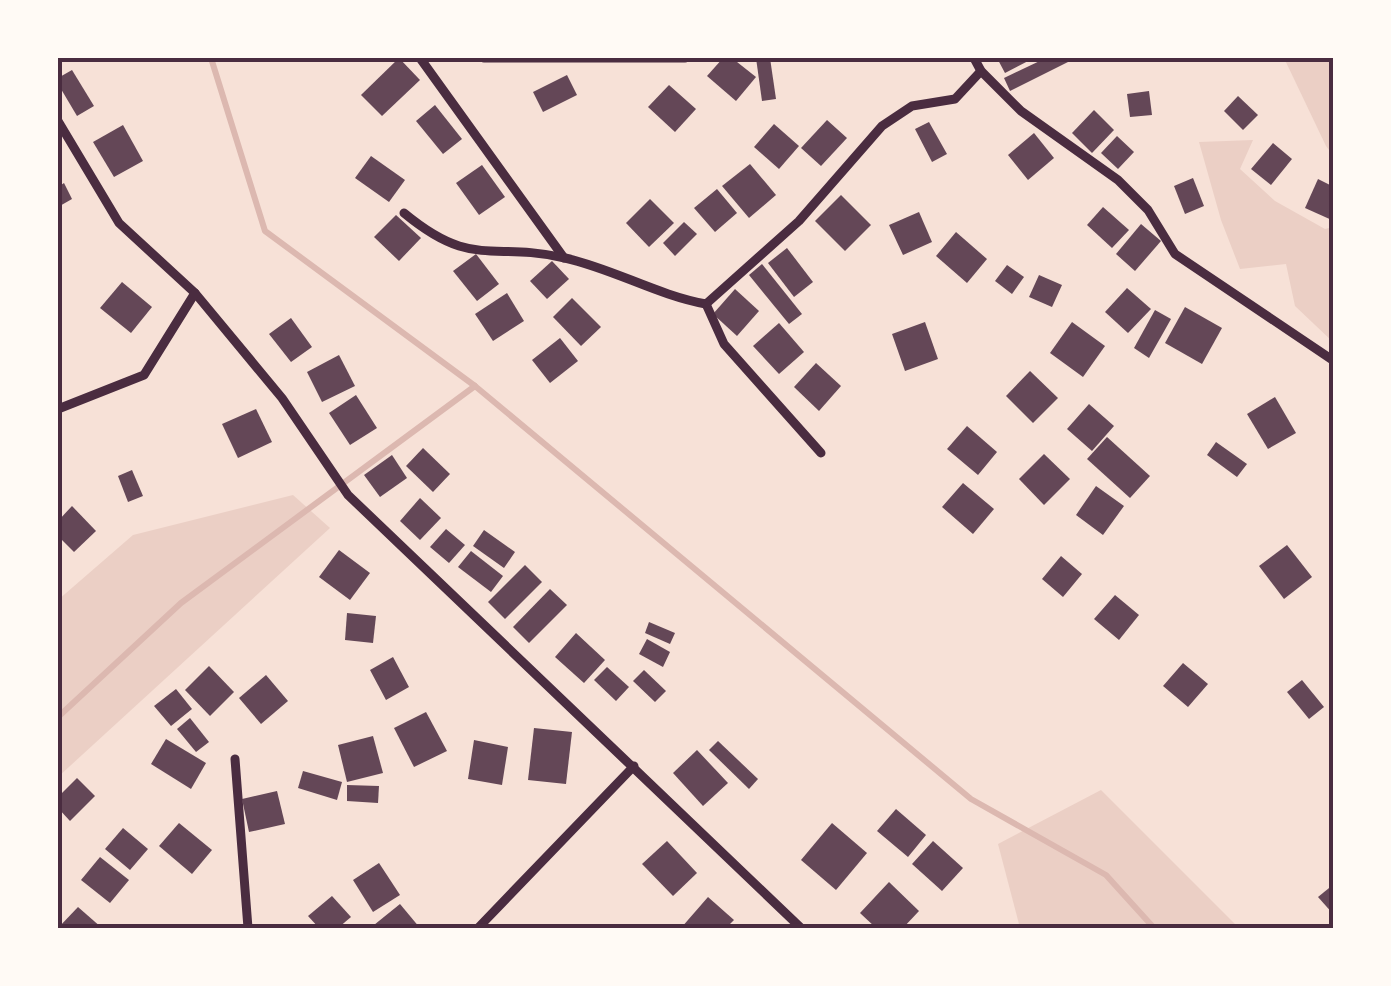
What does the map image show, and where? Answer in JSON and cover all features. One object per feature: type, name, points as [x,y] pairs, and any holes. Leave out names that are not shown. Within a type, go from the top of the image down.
[{"type":"street","points":[[422,58],[564,258]]},
{"type":"street","points":[[484,58],[685,58]]},
{"type":"street","points":[[974,58],[980,70],[1021,112],[1118,180],[1148,210],[1175,254],[1334,361]]},
{"type":"street","points":[[706,304],[799,221],[882,126],[912,106],[955,99],[980,70]]},
{"type":"street","points":[[58,120],[119,223],[195,293],[282,398],[348,495],[801,928]]},
{"type":"street","points":[[404,214],[454,248],[564,258],[670,297],[706,304]]},
{"type":"street","points":[[58,409],[144,375],[195,293]]},
{"type":"street","points":[[706,304],[724,344],[821,454]]},
{"type":"street","points":[[235,759],[248,928]]},
{"type":"street","points":[[478,928],[634,766]]},
{"type":"shaded area","points":[[1284,58],[1333,58],[1333,155],[1326,146]]},
{"type":"shaded area","points":[[1253,140],[1240,169],[1275,201],[1325,229],[1333,227],[1333,342],[1295,306],[1286,264],[1240,269],[1221,220],[1199,142]]},
{"type":"shaded area","points":[[293,495],[330,528],[58,777],[58,600],[133,535]]},
{"type":"shaded area","points":[[1101,790],[1239,928],[1020,928],[998,844]]},
{"type":"building","points":[[399,58],[420,80],[382,116],[361,95]]},
{"type":"building","points":[[723,58],[732,58],[756,77],[736,101],[707,76]]},
{"type":"building","points":[[756,58],[770,58],[776,99],[762,101]]},
{"type":"building","points":[[997,58],[1034,58],[1005,73]]},
{"type":"building","points":[[1046,58],[1066,58],[1068,62],[1010,91],[1004,78]]},
{"type":"building","points":[[72,70],[94,106],[77,116],[58,84],[58,78]]},
{"type":"building","points":[[567,75],[577,95],[543,112],[533,92]]},
{"type":"building","points":[[669,85],[696,109],[675,132],[648,107]]},
{"type":"building","points":[[1149,91],[1152,115],[1130,117],[1127,94]]},
{"type":"building","points":[[1238,96],[1258,115],[1243,130],[1224,111]]},
{"type":"building","points":[[435,105],[462,139],[443,154],[416,121]]},
{"type":"building","points":[[1094,110],[1114,130],[1092,153],[1072,133]]},
{"type":"building","points":[[827,120],[847,138],[821,166],[801,148]]},
{"type":"building","points":[[929,122],[947,154],[932,162],[915,129]]},
{"type":"building","points":[[774,124],[799,146],[779,169],[754,147]]},
{"type":"building","points":[[123,125],[143,161],[114,177],[93,142]]},
{"type":"building","points":[[1034,133],[1054,158],[1028,180],[1008,155]]},
{"type":"building","points":[[1117,136],[1134,152],[1118,169],[1101,153]]},
{"type":"building","points":[[1273,143],[1292,159],[1271,185],[1251,169]]},
{"type":"building","points":[[371,156],[405,180],[389,202],[355,178]]},
{"type":"building","points":[[750,164],[776,195],[749,218],[722,186]]},
{"type":"building","points":[[482,165],[505,197],[479,215],[456,183]]},
{"type":"building","points":[[1193,178],[1204,206],[1185,214],[1174,186]]},
{"type":"building","points":[[1318,179],[1334,187],[1334,221],[1305,208]]},
{"type":"building","points":[[64,183],[72,199],[58,207],[58,187]]},
{"type":"building","points":[[717,189],[737,213],[715,232],[694,208]]},
{"type":"building","points":[[841,195],[871,225],[845,251],[815,221]]},
{"type":"building","points":[[650,199],[674,223],[649,247],[626,223]]},
{"type":"building","points":[[1103,207],[1129,230],[1112,248],[1087,225]]},
{"type":"building","points":[[919,212],[932,242],[903,255],[889,225]]},
{"type":"building","points":[[396,215],[421,238],[399,261],[374,237]]},
{"type":"building","points":[[684,222],[697,234],[675,256],[663,243]]},
{"type":"building","points":[[1141,224],[1161,241],[1135,271],[1116,254]]},
{"type":"building","points":[[956,232],[987,259],[967,283],[936,256]]},
{"type":"building","points":[[787,248],[813,282],[794,297],[768,263]]},
{"type":"building","points":[[476,254],[499,284],[477,301],[453,271]]},
{"type":"building","points":[[552,261],[569,279],[547,299],[530,281]]},
{"type":"building","points":[[762,264],[802,314],[789,324],[749,275]]},
{"type":"building","points":[[1007,265],[1024,277],[1012,294],[995,281]]},
{"type":"building","points":[[1039,275],[1062,285],[1052,307],[1029,297]]},
{"type":"building","points":[[122,282],[152,307],[131,333],[100,308]]},
{"type":"building","points":[[1127,288],[1151,309],[1128,333],[1105,312]]},
{"type":"building","points":[[735,289],[759,311],[737,336],[713,314]]},
{"type":"building","points":[[507,293],[524,321],[493,341],[475,314]]},
{"type":"building","points":[[572,298],[601,327],[581,346],[553,317]]},
{"type":"building","points":[[1185,307],[1222,328],[1202,364],[1165,343]]},
{"type":"building","points":[[1155,310],[1171,319],[1149,358],[1134,348]]},
{"type":"building","points":[[291,318],[312,347],[291,362],[269,334]]},
{"type":"building","points":[[925,322],[938,359],[905,371],[892,334]]},
{"type":"building","points":[[1072,322],[1105,346],[1083,377],[1050,353]]},
{"type":"building","points":[[779,323],[804,352],[779,374],[753,346]]},
{"type":"building","points":[[560,338],[578,361],[550,383],[532,360]]},
{"type":"building","points":[[339,355],[355,386],[322,402],[307,372]]},
{"type":"building","points":[[816,363],[841,386],[819,411],[794,387]]},
{"type":"building","points":[[1030,371],[1058,398],[1033,423],[1006,396]]},
{"type":"building","points":[[356,395],[377,428],[350,445],[329,413]]},
{"type":"building","points":[[1275,397],[1296,433],[1268,449],[1247,414]]},
{"type":"building","points":[[1089,404],[1114,426],[1092,451],[1067,429]]},
{"type":"building","points":[[256,409],[272,442],[238,458],[222,424]]},
{"type":"building","points":[[967,426],[997,452],[978,475],[947,449]]},
{"type":"building","points":[[1107,437],[1150,476],[1130,498],[1087,459]]},
{"type":"building","points":[[1216,442],[1247,464],[1237,477],[1207,455]]},
{"type":"building","points":[[423,448],[450,474],[433,492],[406,466]]},
{"type":"building","points":[[1044,454],[1070,479],[1044,505],[1019,479]]},
{"type":"building","points":[[392,455],[407,478],[380,497],[364,475]]},
{"type":"building","points":[[132,470],[143,496],[128,502],[118,476]]},
{"type":"building","points":[[963,483],[994,509],[973,534],[942,507]]},
{"type":"building","points":[[1096,486],[1124,506],[1103,535],[1076,515]]},
{"type":"building","points":[[420,498],[441,518],[420,540],[400,521]]},
{"type":"building","points":[[72,506],[96,531],[74,552],[58,536],[58,521]]},
{"type":"building","points":[[446,529],[465,545],[449,563],[430,547]]},
{"type":"building","points":[[484,530],[515,552],[504,568],[473,546]]},
{"type":"building","points":[[1287,545],[1312,577],[1284,599],[1259,566]]},
{"type":"building","points":[[339,550],[370,573],[350,600],[319,577]]},
{"type":"building","points":[[471,551],[503,576],[491,592],[458,567]]},
{"type":"building","points":[[1061,556],[1082,574],[1063,597],[1042,579]]},
{"type":"building","points":[[525,565],[542,582],[505,619],[488,602]]},
{"type":"building","points":[[550,589],[567,605],[529,643],[513,627]]},
{"type":"building","points":[[1115,595],[1139,615],[1119,640],[1094,619]]},
{"type":"building","points":[[347,613],[376,616],[373,643],[345,640]]},
{"type":"building","points":[[649,622],[675,633],[670,644],[645,633]]},
{"type":"building","points":[[576,633],[605,660],[584,683],[555,657]]},
{"type":"building","points":[[647,639],[670,652],[663,667],[639,654]]},
{"type":"building","points":[[393,657],[409,687],[386,700],[370,670]]},
{"type":"building","points":[[1183,663],[1208,684],[1188,707],[1163,686]]},
{"type":"building","points":[[209,666],[234,692],[210,716],[185,690]]},
{"type":"building","points":[[607,667],[629,687],[616,701],[594,680]]},
{"type":"building","points":[[644,670],[666,691],[655,702],[633,681]]},
{"type":"building","points":[[266,675],[288,701],[261,724],[239,698]]},
{"type":"building","points":[[1302,680],[1324,707],[1309,719],[1287,692]]},
{"type":"building","points":[[176,689],[192,709],[171,726],[154,706]]},
{"type":"building","points":[[426,712],[447,751],[414,767],[394,728]]},
{"type":"building","points":[[190,718],[209,742],[196,752],[177,729]]},
{"type":"building","points":[[534,728],[572,732],[566,784],[528,780]]},
{"type":"building","points":[[373,736],[383,773],[347,782],[338,745]]},
{"type":"building","points":[[166,739],[206,763],[191,789],[151,764]]},
{"type":"building","points":[[474,740],[508,747],[502,785],[468,779]]},
{"type":"building","points":[[718,741],[758,779],[749,789],[709,750]]},
{"type":"building","points":[[697,750],[728,783],[703,806],[673,773]]},
{"type":"building","points":[[303,771],[342,782],[337,800],[298,788]]},
{"type":"building","points":[[77,778],[95,796],[70,821],[58,808],[58,797]]},
{"type":"building","points":[[347,785],[379,786],[378,803],[347,801]]},
{"type":"building","points":[[277,791],[285,824],[249,832],[242,799]]},
{"type":"building","points":[[896,809],[926,835],[908,857],[877,831]]},
{"type":"building","points":[[179,823],[212,850],[192,874],[159,846]]},
{"type":"building","points":[[832,823],[867,853],[836,890],[801,860]]},
{"type":"building","points":[[123,828],[148,849],[130,870],[105,849]]},
{"type":"building","points":[[667,841],[697,873],[673,896],[642,864]]},
{"type":"building","points":[[933,841],[963,868],[942,891],[912,864]]},
{"type":"building","points":[[100,857],[129,880],[110,903],[81,880]]},
{"type":"building","points":[[379,863],[400,895],[373,912],[353,880]]},
{"type":"building","points":[[889,882],[919,911],[903,928],[876,928],[860,913]]},
{"type":"building","points":[[1334,884],[1334,915],[1318,897]]},
{"type":"building","points":[[332,896],[351,917],[338,928],[319,928],[308,916]]},
{"type":"building","points":[[708,897],[734,920],[726,928],[681,928]]},
{"type":"building","points":[[400,904],[420,928],[374,925]]},
{"type":"building","points":[[78,907],[102,928],[58,928]]},
{"type":"waterway","points":[[211,58],[265,231],[475,386],[971,799],[1106,875],[1154,928]]},
{"type":"waterway","points":[[58,717],[181,603],[475,386]]}]
